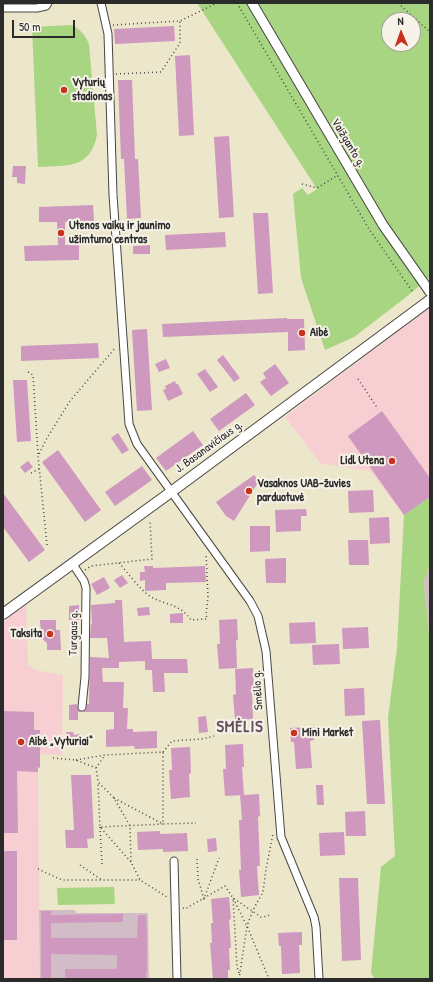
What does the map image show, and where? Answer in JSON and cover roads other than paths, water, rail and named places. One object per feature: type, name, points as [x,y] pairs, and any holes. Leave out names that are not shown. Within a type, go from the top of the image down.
[{"type":"main road","name":"Vaižganto g.","points":[[252,3],[383,225],[430,292]]},
{"type":"main road","name":"J. Basanavičiaus g.","points":[[3,614],[171,492],[430,300]]},
{"type":"street","points":[[3,8],[37,8],[46,6],[48,3]]},
{"type":"street","name":"Smėlio g.","points":[[101,3],[108,34],[113,195],[129,424],[137,444],[250,601],[258,616],[266,651],[281,837],[314,917],[319,979]]},
{"type":"street","name":"Turgaus g.","points":[[72,563],[84,581],[86,588],[85,677],[82,707]]},
{"type":"street","points":[[174,861],[177,979]]},
{"type":"place","name":"Vyturių stadionas","points":[[64,90]]},
{"type":"place","name":"Utenos vaikų ir jaunimo užimtumo centras","points":[[61,233]]},
{"type":"place","name":"Aibė","points":[[302,333]]},
{"type":"place","name":"Lidl Utena","points":[[392,461]]},
{"type":"place","name":"Vasaknos UAB-žuvies parduotuvė","points":[[249,491]]},
{"type":"place","name":"Taksita","points":[[50,634]]},
{"type":"place","name":"Mini Market","points":[[294,733]]},
{"type":"place","name":"Aibė „Vyturiai“","points":[[21,742]]},
{"type":"district","name":"SMĖLIS","points":[[240,728]]}]
